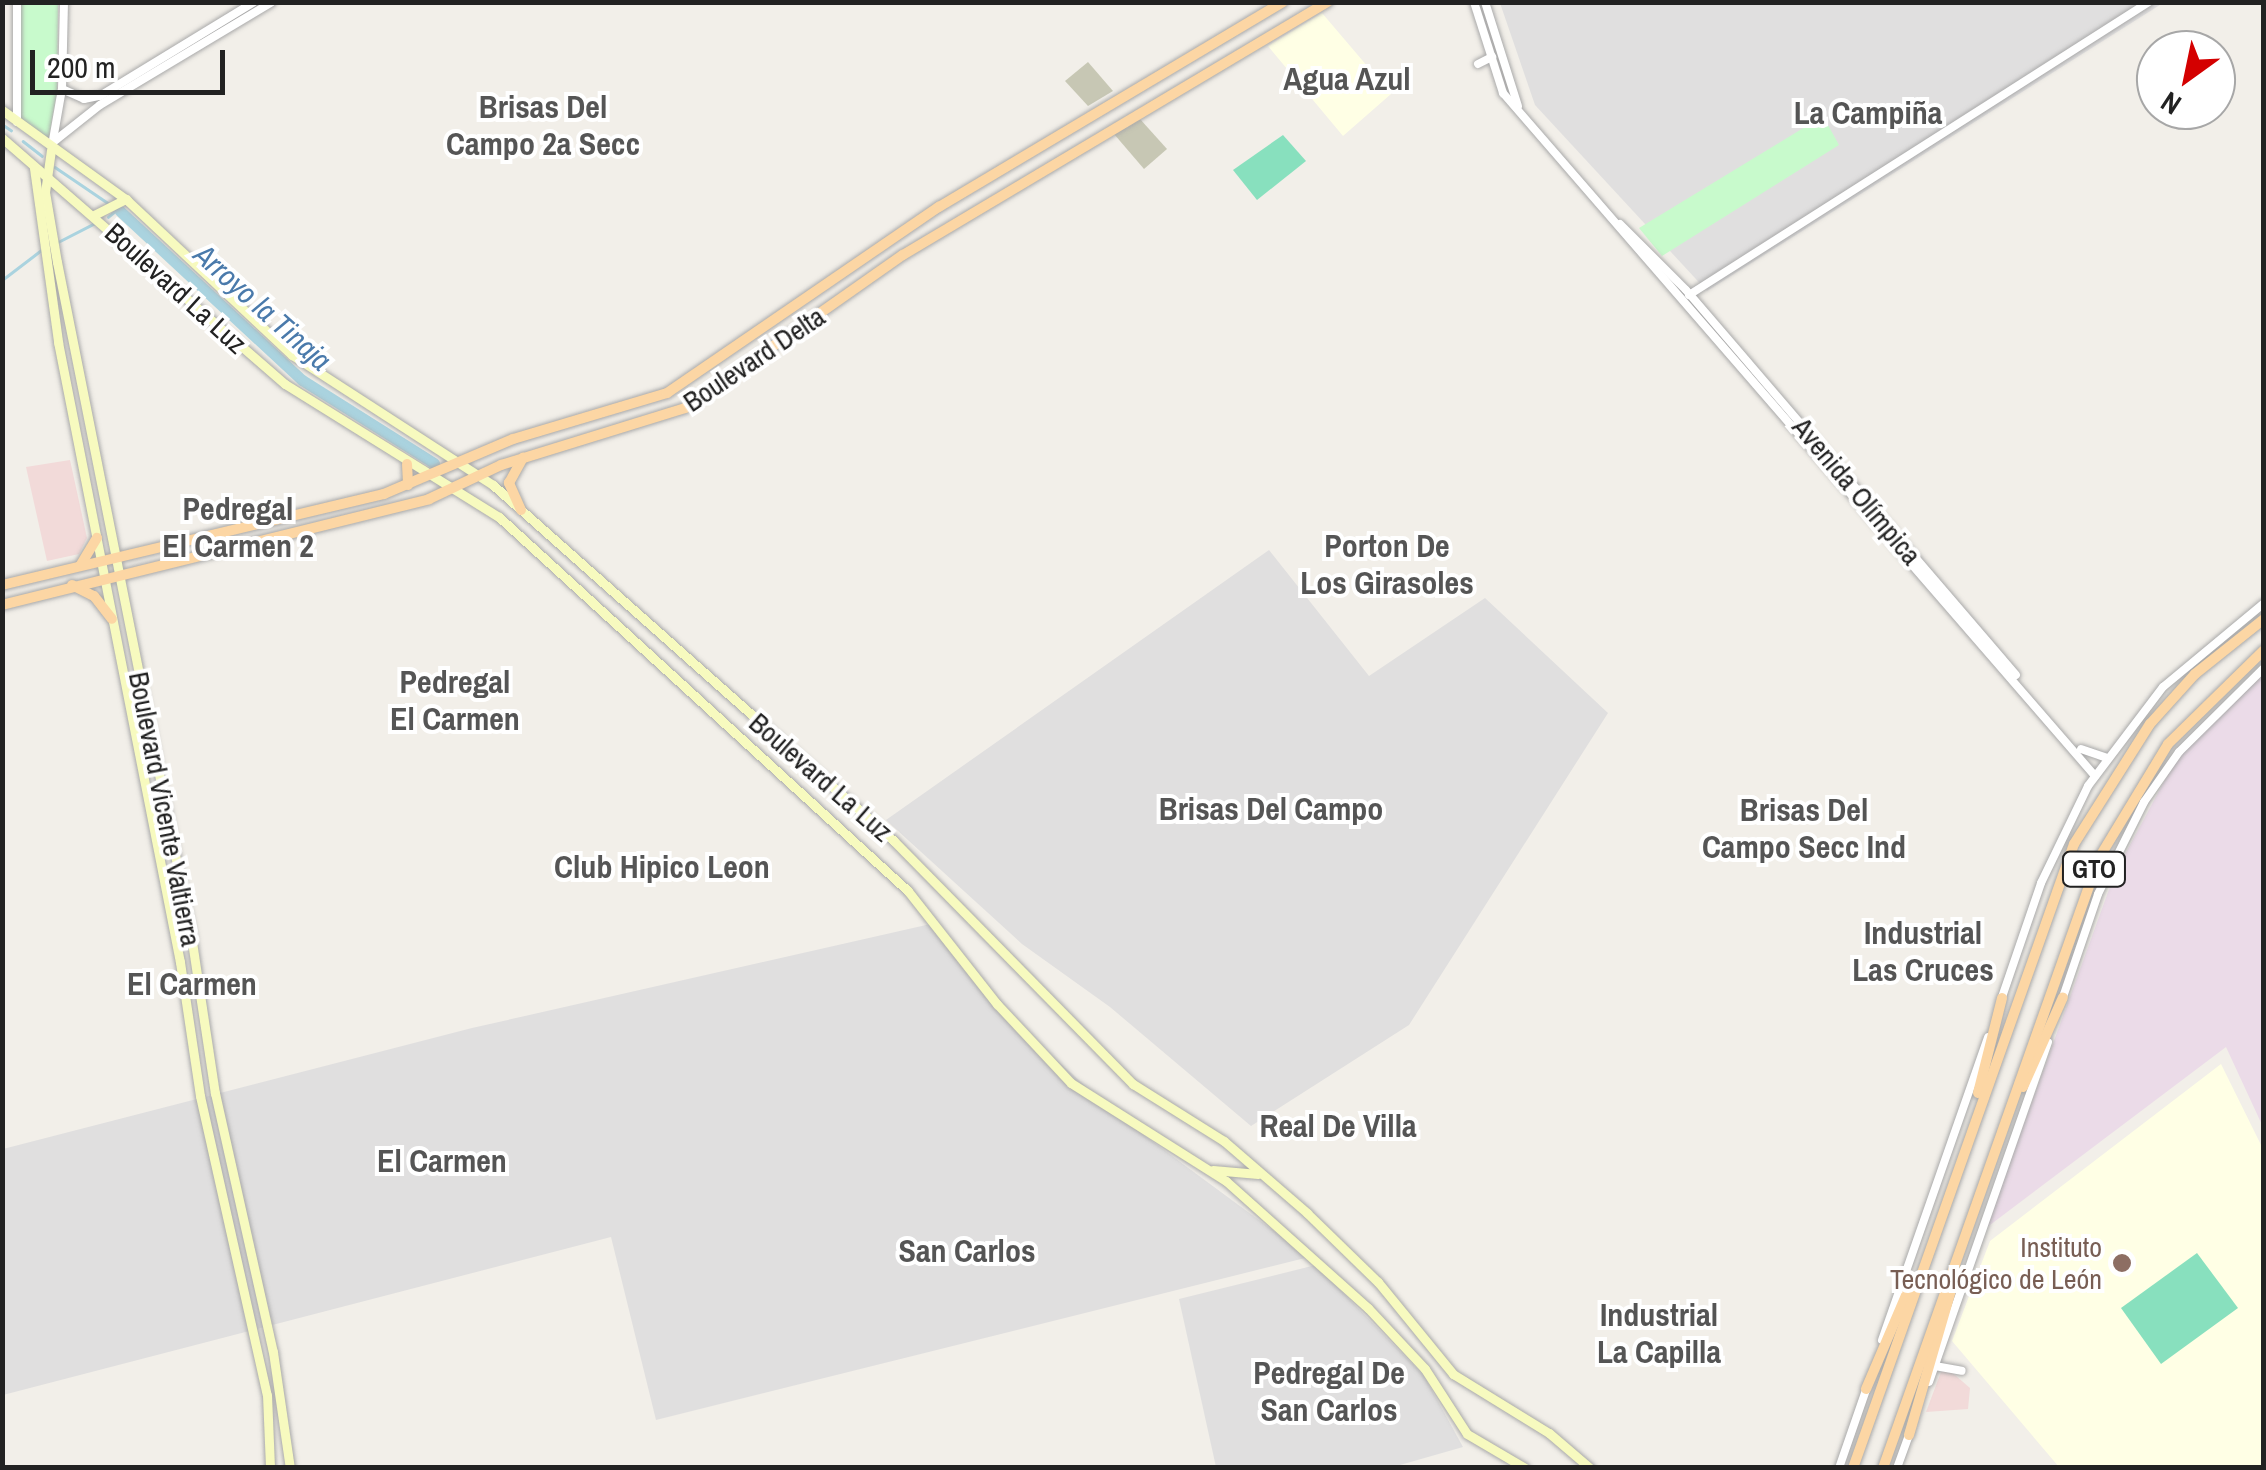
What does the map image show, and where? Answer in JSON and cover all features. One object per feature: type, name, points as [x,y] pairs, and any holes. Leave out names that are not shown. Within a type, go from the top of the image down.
[{"type":"main road","name":"Boulevard Delta","points":[[2,586],[406,487],[458,461],[667,393],[939,206],[1283,2]]},
{"type":"main road","name":"Boulevard Delta","points":[[2,604],[452,489],[524,457],[685,408],[1015,186],[1328,2]]},
{"type":"main road","points":[[4,112],[17,103]]},
{"type":"main road","name":"Boulevard La Luz","points":[[4,112],[126,200],[292,355],[458,461],[521,510],[894,841],[1134,1084],[1242,1154],[1365,1268],[1438,1357],[1590,1468]]},
{"type":"main road","points":[[2,138],[14,136],[18,122]]},
{"type":"main road","name":"Boulevard La Luz","points":[[2,138],[284,384],[407,464],[499,517],[646,650],[682,691],[839,824],[923,906],[994,1001],[1072,1082],[1226,1181],[1343,1282],[1424,1369],[1461,1428],[1525,1468]]},
{"type":"main road","name":"Boulevard Vicente Valtierra","points":[[52,146],[46,178],[215,1093],[273,1352],[290,1468]]},
{"type":"main road","name":"Boulevard Vicente Valtierra","points":[[34,166],[58,342],[180,962],[200,1096],[265,1385],[270,1468]]},
{"type":"main road","points":[[94,215],[126,200]]},
{"type":"main road","points":[[828,282],[826,296],[838,302]]},
{"type":"main road","points":[[797,306],[815,307],[808,323]]},
{"type":"main road","points":[[521,510],[509,483],[524,457]]},
{"type":"main road","points":[[406,487],[407,464]]},
{"type":"main road","points":[[261,522],[266,538]]},
{"type":"main road","points":[[80,566],[97,538]]},
{"type":"main road","points":[[167,547],[170,561]]},
{"type":"main road","points":[[71,585],[94,596],[112,619]]},
{"type":"main road","name":"GTO","points":[[1853,1468],[2056,890],[2104,788],[2168,702],[2264,619]]},
{"type":"main road","name":"GTO","points":[[1883,1468],[2080,902],[2111,833],[2174,736],[2264,650]]},
{"type":"main road","points":[[2001,1133],[2063,996]]},
{"type":"main road","points":[[1972,1129],[2002,998]]},
{"type":"main road","points":[[1226,1181],[1230,1168],[1242,1154]]},
{"type":"main road","points":[[1212,1170],[1230,1168],[1270,1180]]},
{"type":"main road","points":[[1909,1435],[1957,1256]]},
{"type":"main road","points":[[1866,1389],[1924,1262]]},
{"type":"main road","points":[[1424,1369],[1438,1357]]},
{"type":"street","points":[[17,2],[18,122]]},
{"type":"street","points":[[52,146],[62,89],[64,2]]},
{"type":"street","points":[[62,89],[77,97],[100,96],[254,2]]},
{"type":"street","points":[[52,146],[141,82],[272,2]]},
{"type":"street","name":"Avenida Olímpica","points":[[1474,2],[1503,93],[1518,111],[2069,736],[2090,757],[2108,758]]},
{"type":"street","name":"Avenida Olímpica","points":[[1485,2],[1518,111]]},
{"type":"street","points":[[1685,297],[2149,2]]},
{"type":"street","points":[[1478,64],[1492,57]]},
{"type":"street","points":[[139,70],[141,82]]},
{"type":"street","name":"Avenida Olímpica","points":[[1685,297],[2094,776]]},
{"type":"street","points":[[1839,1468],[2046,872],[2094,776],[2163,687],[2264,604]]},
{"type":"street","points":[[1898,1468],[2104,879],[2144,802],[2179,752],[2264,668]]},
{"type":"street","points":[[1935,1366],[1962,1371]]},
{"type":"shaded area","points":[[1500,3],[2163,3],[1707,291],[1535,105]]},
{"type":"shaded area","points":[[1322,13],[1391,94],[1343,136],[1268,46]]},
{"type":"shaded area","points":[[1088,62],[1113,91],[1088,106],[1065,81]]},
{"type":"shaded area","points":[[1140,119],[1167,149],[1144,169],[1114,134]]},
{"type":"shaded area","points":[[70,460],[87,538],[79,554],[47,561],[26,467]]},
{"type":"shaded area","points":[[1269,550],[1369,676],[1485,598],[1608,713],[1409,1025],[1251,1126],[1110,1007],[1022,944],[886,820]]},
{"type":"shaded area","points":[[2263,673],[2263,1127],[2226,1047],[1986,1228],[2115,873],[2181,750]]},
{"type":"shaded area","points":[[935,923],[998,1007],[1122,1119],[1309,1257],[656,1420],[611,1237],[3,1395],[3,1149],[472,1028]]},
{"type":"shaded area","name":"Instituto Tecnológico de León","points":[[2221,1064],[2263,1149],[2263,1467],[2059,1467],[1952,1341],[1990,1241]]},
{"type":"shaded area","points":[[1316,1265],[1424,1376],[1463,1447],[1393,1467],[1216,1467],[1179,1299]]},
{"type":"shaded area","points":[[1948,1369],[1970,1388],[1968,1409],[1926,1412],[1941,1372]]},
{"type":"green space","points":[[20,3],[58,3],[57,91],[48,142],[20,120]]},
{"type":"green space","points":[[1823,116],[1839,145],[1662,256],[1639,228]]},
{"type":"green space","points":[[1283,135],[1306,161],[1257,200],[1233,170]]},
{"type":"green space","points":[[2197,1253],[2238,1308],[2161,1364],[2121,1308]]},
{"type":"waterway","name":"Arroyo la Tinaja","points":[[2,124],[11,130]]},
{"type":"waterway","name":"Arroyo la Tinaja","points":[[23,141],[42,156]]},
{"type":"waterway","name":"Arroyo la Tinaja","points":[[55,167],[108,203]]},
{"type":"waterway","points":[[108,217],[118,209]]},
{"type":"waterway","name":"Arroyo la Tinaja","points":[[120,211],[302,380],[434,463]]},
{"type":"waterway","points":[[58,242],[97,222]]},
{"type":"waterway","points":[[2,280],[40,251]]},
{"type":"place","name":"Instituto Tecnológico de León","points":[[2122,1263]]},
{"type":"district","name":"Agua Azul","points":[[1347,79]]},
{"type":"district","name":"La Campiña","points":[[1868,113]]},
{"type":"district","name":"Brisas Del Campo 2a Secc","points":[[543,126]]},
{"type":"district","name":"Pedregal El Carmen 2","points":[[238,528]]},
{"type":"district","name":"Porton De Los Girasoles","points":[[1387,566]]},
{"type":"district","name":"Pedregal El Carmen","points":[[455,702]]},
{"type":"district","name":"Brisas Del Campo","points":[[1271,809]]},
{"type":"district","name":"Brisas Del Campo Secc Ind","points":[[1804,830]]},
{"type":"district","name":"Club Hipico Leon","points":[[662,867]]},
{"type":"district","name":"Industrial Las Cruces","points":[[1923,952]]},
{"type":"district","name":"El Carmen","points":[[192,984]]},
{"type":"district","name":"Real De Villa","points":[[1338,1126]]},
{"type":"district","name":"El Carmen","points":[[442,1161]]},
{"type":"district","name":"San Carlos","points":[[967,1251]]},
{"type":"district","name":"Industrial La Capilla","points":[[1659,1334]]},
{"type":"district","name":"Pedregal De San Carlos","points":[[1329,1392]]}]
